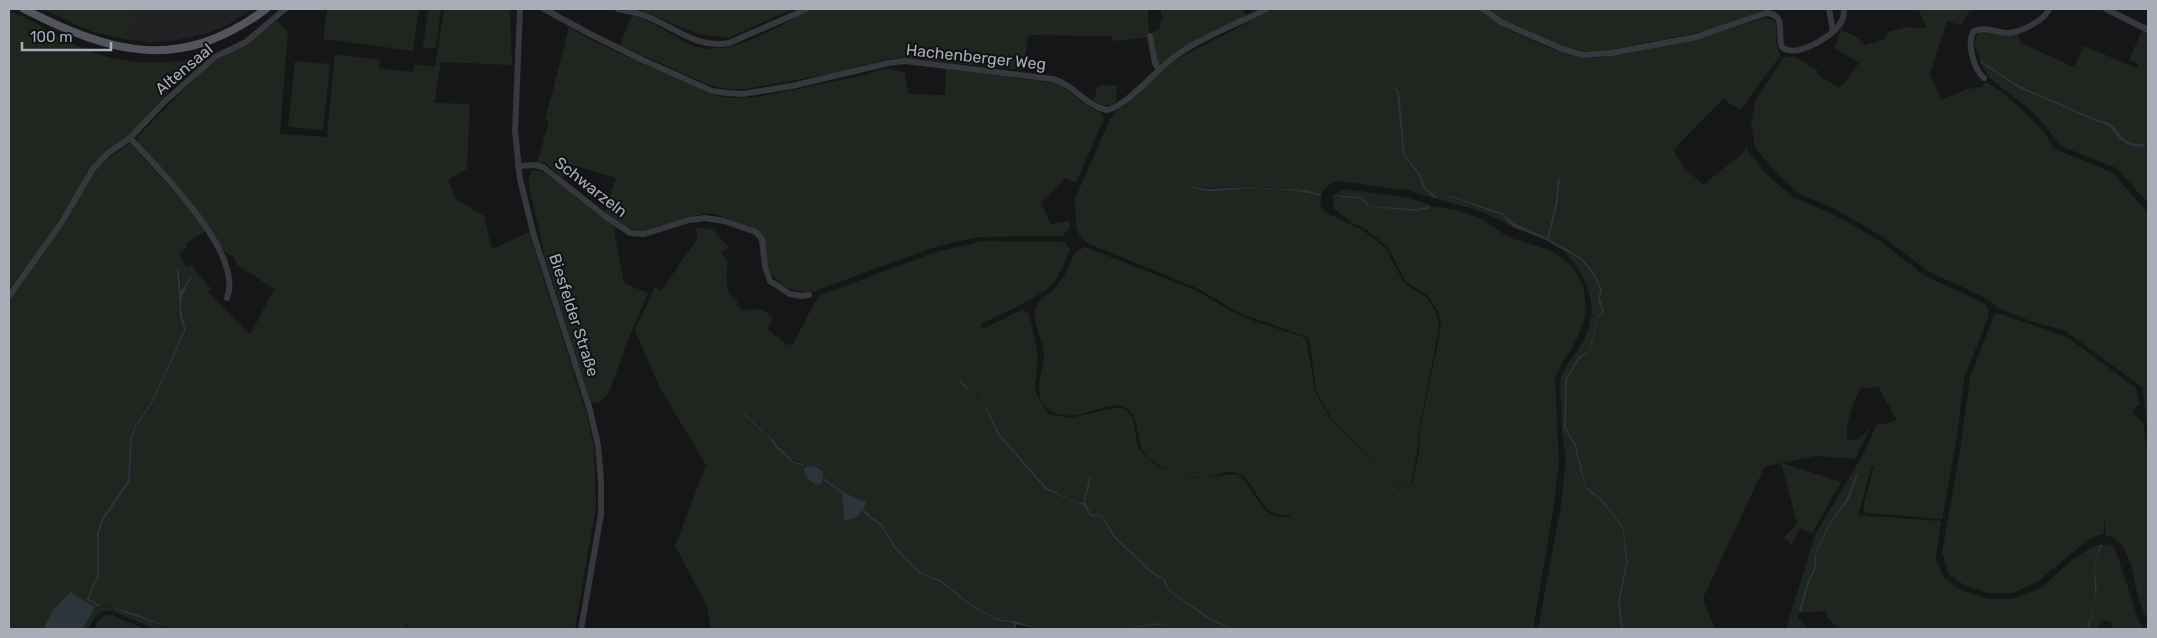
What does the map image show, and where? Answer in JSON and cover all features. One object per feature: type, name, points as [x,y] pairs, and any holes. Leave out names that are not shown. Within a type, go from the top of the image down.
[{"type":"main road","points":[[24,9],[98,42],[133,49],[154,50],[186,47],[225,35],[266,9]]},
{"type":"street","name":"Altensaal","points":[[9,296],[61,223],[93,169],[108,153],[130,138],[164,102],[215,57],[246,42],[285,9]]},
{"type":"street","name":"Biesfelder Straße","points":[[520,9],[515,131],[522,191],[534,236],[590,410],[598,445],[601,514],[581,629]]},
{"type":"street","name":"Hachenberger Weg","points":[[544,9],[643,60],[712,91],[743,94],[792,86],[888,63],[905,61],[1053,79],[1070,86],[1090,104],[1107,110],[1121,104],[1158,70],[1189,48],[1267,9]]},
{"type":"street","points":[[618,9],[648,16],[689,39],[716,45],[729,43],[807,9]]},
{"type":"street","points":[[1484,9],[1500,22],[1562,49],[1583,55],[1611,53],[1696,36],[1766,13],[1776,15],[1780,20],[1780,42],[1786,51],[1804,50],[1833,32],[1841,23],[1844,9]]},
{"type":"street","points":[[1829,9],[1833,32]]},
{"type":"street","points":[[1984,78],[1976,67],[1970,41],[1974,32],[1982,29],[2004,32],[2017,31],[2045,16],[2049,9]]},
{"type":"street","points":[[2106,9],[2115,10],[2148,30]]},
{"type":"street","points":[[1150,36],[1154,63],[1158,70]]},
{"type":"street","points":[[130,138],[186,199],[215,240],[230,280],[230,291],[227,298]]},
{"type":"street","name":"Schwarzeln","points":[[518,166],[535,165],[543,167],[605,216],[630,233],[644,234],[689,220],[705,218],[724,221],[756,232],[762,240],[765,266],[770,281],[790,294],[809,295]]},
{"type":"shaded area","points":[[43,9],[137,9],[129,40],[92,32]]},
{"type":"shaded area","points":[[137,9],[252,9],[226,26],[205,34],[173,41],[150,42],[129,40]]},
{"type":"shaded area","points":[[327,9],[419,9],[413,51],[323,39]]},
{"type":"shaded area","points":[[428,9],[441,9],[436,48],[423,48]]},
{"type":"shaded area","points":[[444,9],[510,9],[512,65],[441,62],[434,103],[470,104],[467,169],[448,180],[456,199],[484,216],[492,249],[529,232],[587,415],[594,447],[596,506],[575,629],[404,629],[408,625],[401,629],[172,629],[126,610],[96,605],[125,612],[167,629],[154,629],[113,611],[102,611],[94,618],[88,629],[82,629],[95,608],[71,593],[53,610],[43,629],[9,629],[9,300],[98,167],[130,143],[188,207],[206,231],[186,243],[187,248],[179,253],[186,267],[191,265],[212,290],[208,292],[250,335],[274,289],[237,265],[233,256],[221,251],[214,236],[195,207],[137,143],[138,136],[210,64],[254,39],[277,21],[288,32],[280,134],[327,137],[335,54],[380,60],[379,68],[413,72],[415,64],[435,67]],"holes":[[[177,269],[181,274],[181,292],[191,276],[182,303],[182,315],[186,330],[153,402],[137,425],[132,438],[130,481],[104,519],[99,533],[99,576],[88,599],[97,575],[97,533],[102,518],[128,480],[130,437],[136,424],[152,401],[184,330],[180,317]]]},
{"type":"shaded area","points":[[638,9],[792,9],[728,38],[698,34]]},
{"type":"shaded area","points":[[813,9],[1148,9],[1149,37],[1112,41],[1111,36],[1028,35],[1024,70],[904,58],[887,59],[834,73],[747,89],[726,89],[707,84],[620,45],[632,15],[658,26],[691,45],[705,48],[721,48],[753,39]]},
{"type":"shaded area","points":[[1161,9],[1243,9],[1246,16],[1183,48],[1159,64],[1156,63],[1152,33],[1160,28],[1159,22],[1162,21]]},
{"type":"shaded area","points":[[1274,9],[1479,9],[1509,29],[1534,41],[1580,58],[1600,58],[1696,39],[1764,18],[1774,20],[1777,27],[1776,41],[1780,56],[1740,110],[1723,99],[1673,150],[1685,168],[1703,185],[1744,152],[1747,144],[1747,149],[1767,175],[1793,197],[1831,213],[1880,241],[1925,276],[1984,303],[1988,308],[1989,315],[1965,376],[1955,449],[1942,519],[1866,513],[1863,508],[1874,466],[1872,466],[1858,515],[1941,521],[1936,558],[1944,578],[1961,590],[1988,599],[2014,599],[2041,588],[2073,559],[2094,546],[2100,545],[2094,565],[2095,585],[2093,602],[2086,629],[1839,629],[1827,617],[1826,611],[1799,613],[1797,619],[1802,621],[1807,629],[1796,629],[1794,626],[1794,629],[1786,629],[1815,535],[1862,456],[1877,424],[1897,420],[1878,387],[1861,388],[1850,413],[1847,428],[1848,440],[1860,438],[1873,422],[1855,459],[1815,456],[1782,463],[1841,482],[1812,533],[1800,528],[1792,545],[1784,538],[1797,523],[1781,463],[1765,466],[1703,598],[1715,629],[1623,629],[1620,601],[1628,562],[1623,526],[1601,498],[1586,487],[1576,444],[1566,428],[1567,380],[1580,358],[1590,352],[1598,318],[1604,312],[1600,298],[1602,289],[1593,271],[1582,258],[1549,240],[1558,202],[1560,181],[1557,181],[1556,201],[1547,238],[1514,223],[1503,213],[1451,196],[1436,197],[1425,186],[1420,173],[1405,155],[1399,91],[1390,82],[1397,92],[1399,102],[1403,155],[1418,174],[1423,187],[1434,198],[1410,190],[1340,181],[1329,185],[1321,194],[1277,187],[1214,188],[1192,186],[1216,190],[1271,189],[1321,196],[1320,205],[1325,212],[1364,231],[1386,249],[1404,283],[1427,298],[1436,313],[1439,328],[1419,429],[1411,484],[1400,489],[1393,483],[1399,490],[1412,484],[1419,453],[1420,429],[1441,328],[1439,313],[1429,297],[1405,281],[1388,247],[1334,209],[1333,196],[1361,199],[1369,207],[1415,211],[1429,209],[1431,206],[1456,210],[1480,218],[1508,237],[1552,251],[1572,266],[1584,288],[1586,314],[1577,339],[1555,379],[1559,462],[1554,505],[1533,629],[1234,629],[1209,617],[1169,590],[1165,579],[1151,570],[1115,536],[1103,516],[1091,515],[1085,503],[1089,478],[1083,503],[1073,501],[1046,487],[999,433],[987,408],[978,397],[959,382],[986,409],[997,434],[1045,489],[1073,502],[1083,505],[1090,516],[1102,517],[1113,537],[1150,572],[1163,580],[1168,591],[1208,619],[1231,629],[1179,629],[1156,623],[1115,629],[1038,629],[1015,621],[997,619],[972,605],[941,580],[921,573],[896,547],[882,524],[868,517],[881,526],[894,548],[920,574],[940,582],[971,606],[996,620],[1015,623],[1013,629],[711,629],[707,606],[675,546],[706,465],[659,386],[635,330],[655,287],[661,291],[697,239],[696,228],[712,229],[729,247],[721,253],[728,261],[727,284],[733,298],[738,301],[736,305],[742,310],[761,309],[773,317],[768,327],[769,331],[788,345],[793,344],[818,296],[933,253],[982,241],[1065,242],[1070,249],[1061,272],[1052,284],[1029,301],[981,324],[983,329],[1021,310],[1029,313],[1038,355],[1035,391],[1048,414],[1069,418],[1115,408],[1125,409],[1133,418],[1138,448],[1156,466],[1169,470],[1153,462],[1148,457],[1141,445],[1135,420],[1128,409],[1117,405],[1077,415],[1063,415],[1057,414],[1046,407],[1040,396],[1039,385],[1044,356],[1035,316],[1036,306],[1060,282],[1074,253],[1085,247],[1197,291],[1251,320],[1306,338],[1315,391],[1330,419],[1385,474],[1331,418],[1316,390],[1310,344],[1307,337],[1239,313],[1199,289],[1087,243],[1080,236],[1076,228],[1075,199],[1110,119],[1116,111],[1126,105],[1172,62]],"holes":[[[743,412],[767,433],[790,459],[799,462],[802,466],[793,463],[776,448],[770,438]],[[1230,472],[1237,473],[1242,475],[1267,508],[1276,514],[1290,516],[1290,518],[1273,515],[1266,510],[1257,500],[1247,483],[1238,474],[1209,477]],[[1856,474],[1848,501],[1831,523],[1816,554],[1816,568],[1799,610],[1807,583],[1814,568],[1815,553],[1830,522],[1846,500]]]},
{"type":"shaded area","points":[[1487,9],[1768,9],[1710,30],[1599,52],[1572,48],[1541,38],[1511,24]]},
{"type":"shaded area","points":[[1918,9],[1971,9],[1960,25],[1947,21],[1930,74],[1941,100],[1967,89],[1982,87],[1985,82],[2001,91],[2032,119],[2045,133],[2054,149],[2114,174],[2148,213],[2148,430],[2142,387],[2064,330],[2033,322],[1998,308],[1988,299],[1929,272],[1883,237],[1833,208],[1798,193],[1773,170],[1755,147],[1751,122],[1756,99],[1783,58],[1794,56],[1818,71],[1817,74],[1840,88],[1859,63],[1834,48],[1841,30],[1855,36],[1865,45],[1883,40],[1888,32],[1907,27],[1927,28]]},
{"type":"shaded area","points":[[9,10],[89,51],[121,60],[153,63],[202,57],[134,131],[94,164],[43,245],[9,289]]},
{"type":"shaded area","points":[[569,27],[591,40],[713,95],[730,98],[748,98],[778,93],[865,75],[886,68],[905,73],[908,94],[945,95],[946,69],[1056,83],[1089,107],[1101,113],[1104,119],[1076,183],[1066,178],[1041,202],[1051,224],[1069,221],[1070,228],[1062,236],[977,237],[932,248],[812,292],[798,291],[787,287],[772,274],[763,254],[756,230],[715,214],[705,213],[647,230],[635,230],[620,223],[605,212],[616,178],[570,164],[563,179],[545,162],[537,164],[549,121],[545,120]]},
{"type":"shaded area","points":[[2142,30],[2148,33],[2148,147],[2143,144],[2131,144],[2122,138],[2109,123],[2097,120],[2018,85],[1980,60],[1974,42],[1979,32],[2017,33],[2021,43],[2074,67],[2084,46],[2137,68],[2139,64],[2129,60]]},
{"type":"shaded area","points":[[1980,60],[2018,85],[2097,120],[2108,122],[2125,140],[2135,144],[2143,144],[2148,149],[2129,145],[2120,139],[2108,126],[2017,87],[1980,62]]},
{"type":"shaded area","points":[[295,61],[330,64],[323,130],[288,127]]},
{"type":"shaded area","points":[[1980,62],[2017,87],[2108,126],[2120,139],[2129,145],[2148,149],[2148,203],[2116,168],[2061,146],[2036,115],[1989,77]]},
{"type":"shaded area","points":[[1389,82],[1399,91],[1405,155],[1420,173],[1425,186],[1436,197],[1451,196],[1503,213],[1514,223],[1547,238],[1556,201],[1557,180],[1560,180],[1558,202],[1549,239],[1582,258],[1593,271],[1602,289],[1600,298],[1604,312],[1598,318],[1590,352],[1580,358],[1567,380],[1566,428],[1576,444],[1586,487],[1601,498],[1623,526],[1628,562],[1620,601],[1623,629],[1621,629],[1618,601],[1626,562],[1622,527],[1600,500],[1585,488],[1574,445],[1564,428],[1565,379],[1579,356],[1589,351],[1597,317],[1602,312],[1598,299],[1600,289],[1591,272],[1581,260],[1544,239],[1513,227],[1502,215],[1450,197],[1434,198],[1423,187],[1418,174],[1403,155],[1397,92]]},
{"type":"shaded area","points":[[1117,85],[1116,102],[1104,105],[1093,101],[1098,86]]},
{"type":"shaded area","points":[[533,170],[542,171],[613,225],[624,283],[648,293],[608,395],[598,403],[591,403],[545,257],[529,186],[529,176]]},
{"type":"shaded area","points":[[1189,186],[1207,189],[1253,187],[1305,190],[1321,194],[1321,196],[1288,190],[1255,188],[1205,191]]},
{"type":"shaded area","points":[[1343,189],[1409,198],[1430,205],[1415,209],[1370,206],[1362,197],[1335,195]]},
{"type":"shaded area","points":[[1333,196],[1362,197],[1370,206],[1415,209],[1431,206],[1429,209],[1415,211],[1369,207],[1361,199]]},
{"type":"shaded area","points":[[1450,197],[1502,215],[1513,227],[1483,212],[1437,199]]},
{"type":"shaded area","points":[[1562,250],[1581,260],[1591,272],[1600,289],[1598,299],[1602,312],[1597,317],[1589,351],[1579,356],[1565,379],[1564,428],[1574,445],[1585,488],[1600,500],[1622,527],[1626,562],[1618,601],[1621,629],[1538,629],[1561,505],[1566,460],[1562,434],[1560,379],[1582,343],[1591,317],[1589,293],[1585,281],[1571,259]]},
{"type":"shaded area","points":[[177,269],[179,269],[181,291],[192,277],[185,291],[181,308],[186,330],[153,402],[137,425],[132,438],[130,481],[104,519],[99,533],[99,576],[88,600],[97,575],[97,533],[102,518],[128,480],[130,437],[136,424],[152,401],[184,330],[180,317]]},
{"type":"shaded area","points":[[1998,313],[2067,337],[2136,388],[2140,404],[2133,410],[2134,414],[2143,422],[2148,455],[2148,619],[2139,598],[2129,559],[2124,548],[2116,540],[2106,535],[2104,519],[2104,534],[2090,538],[2037,582],[2012,593],[1989,593],[1964,585],[1949,574],[1942,553],[1960,450],[1970,377],[1994,315]]},
{"type":"shaded area","points":[[960,380],[987,408],[999,433],[1046,487],[1073,501],[1083,503],[1089,478],[1091,478],[1085,503],[1091,514],[1103,516],[1115,536],[1151,570],[1165,579],[1169,590],[1209,617],[1234,629],[1208,619],[1168,591],[1163,580],[1150,572],[1113,537],[1102,517],[1090,516],[1083,505],[1073,502],[1045,489],[997,434],[986,409],[959,382]]},
{"type":"shaded area","points":[[743,412],[771,437],[794,462],[804,464],[803,466],[793,463],[776,448],[770,438]]},
{"type":"shaded area","points":[[807,466],[818,468],[823,472],[820,485],[814,484],[807,478],[804,470]]},
{"type":"shaded area","points":[[1856,474],[1858,475],[1848,501],[1831,523],[1816,554],[1816,568],[1801,611],[1799,610],[1807,583],[1814,568],[1815,553],[1830,522],[1846,500]]},
{"type":"shaded area","points":[[842,492],[866,502],[858,515],[843,521],[844,514]]},
{"type":"shaded area","points":[[867,514],[882,524],[896,547],[921,573],[941,580],[972,605],[997,619],[1015,621],[1038,629],[1017,624],[1015,629],[1013,629],[1014,623],[996,620],[971,606],[940,582],[920,574],[894,548],[881,526],[868,517]]},
{"type":"shaded area","points":[[2110,544],[2116,551],[2139,622],[2144,629],[2113,629],[2111,622],[2105,620],[2101,622],[2097,629],[2088,629],[2097,587],[2096,558],[2102,545]]},
{"type":"shaded area","points":[[2100,545],[2102,545],[2096,558],[2095,571],[2097,587],[2089,628],[2086,629],[2093,602],[2095,585],[2094,565],[2096,556]]},
{"type":"shaded area","points":[[71,592],[95,608],[82,629],[43,629],[53,610]]},
{"type":"shaded area","points":[[110,607],[125,610],[172,629]]},
{"type":"shaded area","points":[[104,615],[112,615],[144,629],[94,629]]},
{"type":"shaded area","points":[[1156,623],[1179,629],[1156,625],[1115,629]]},
{"type":"shaded area","points":[[1156,625],[1172,629],[1122,629]]},
{"type":"waterway","points":[[821,477],[843,493]]},
{"type":"waterway","points":[[862,509],[869,516]]},
{"type":"waterway","points":[[88,599],[99,606]]}]
